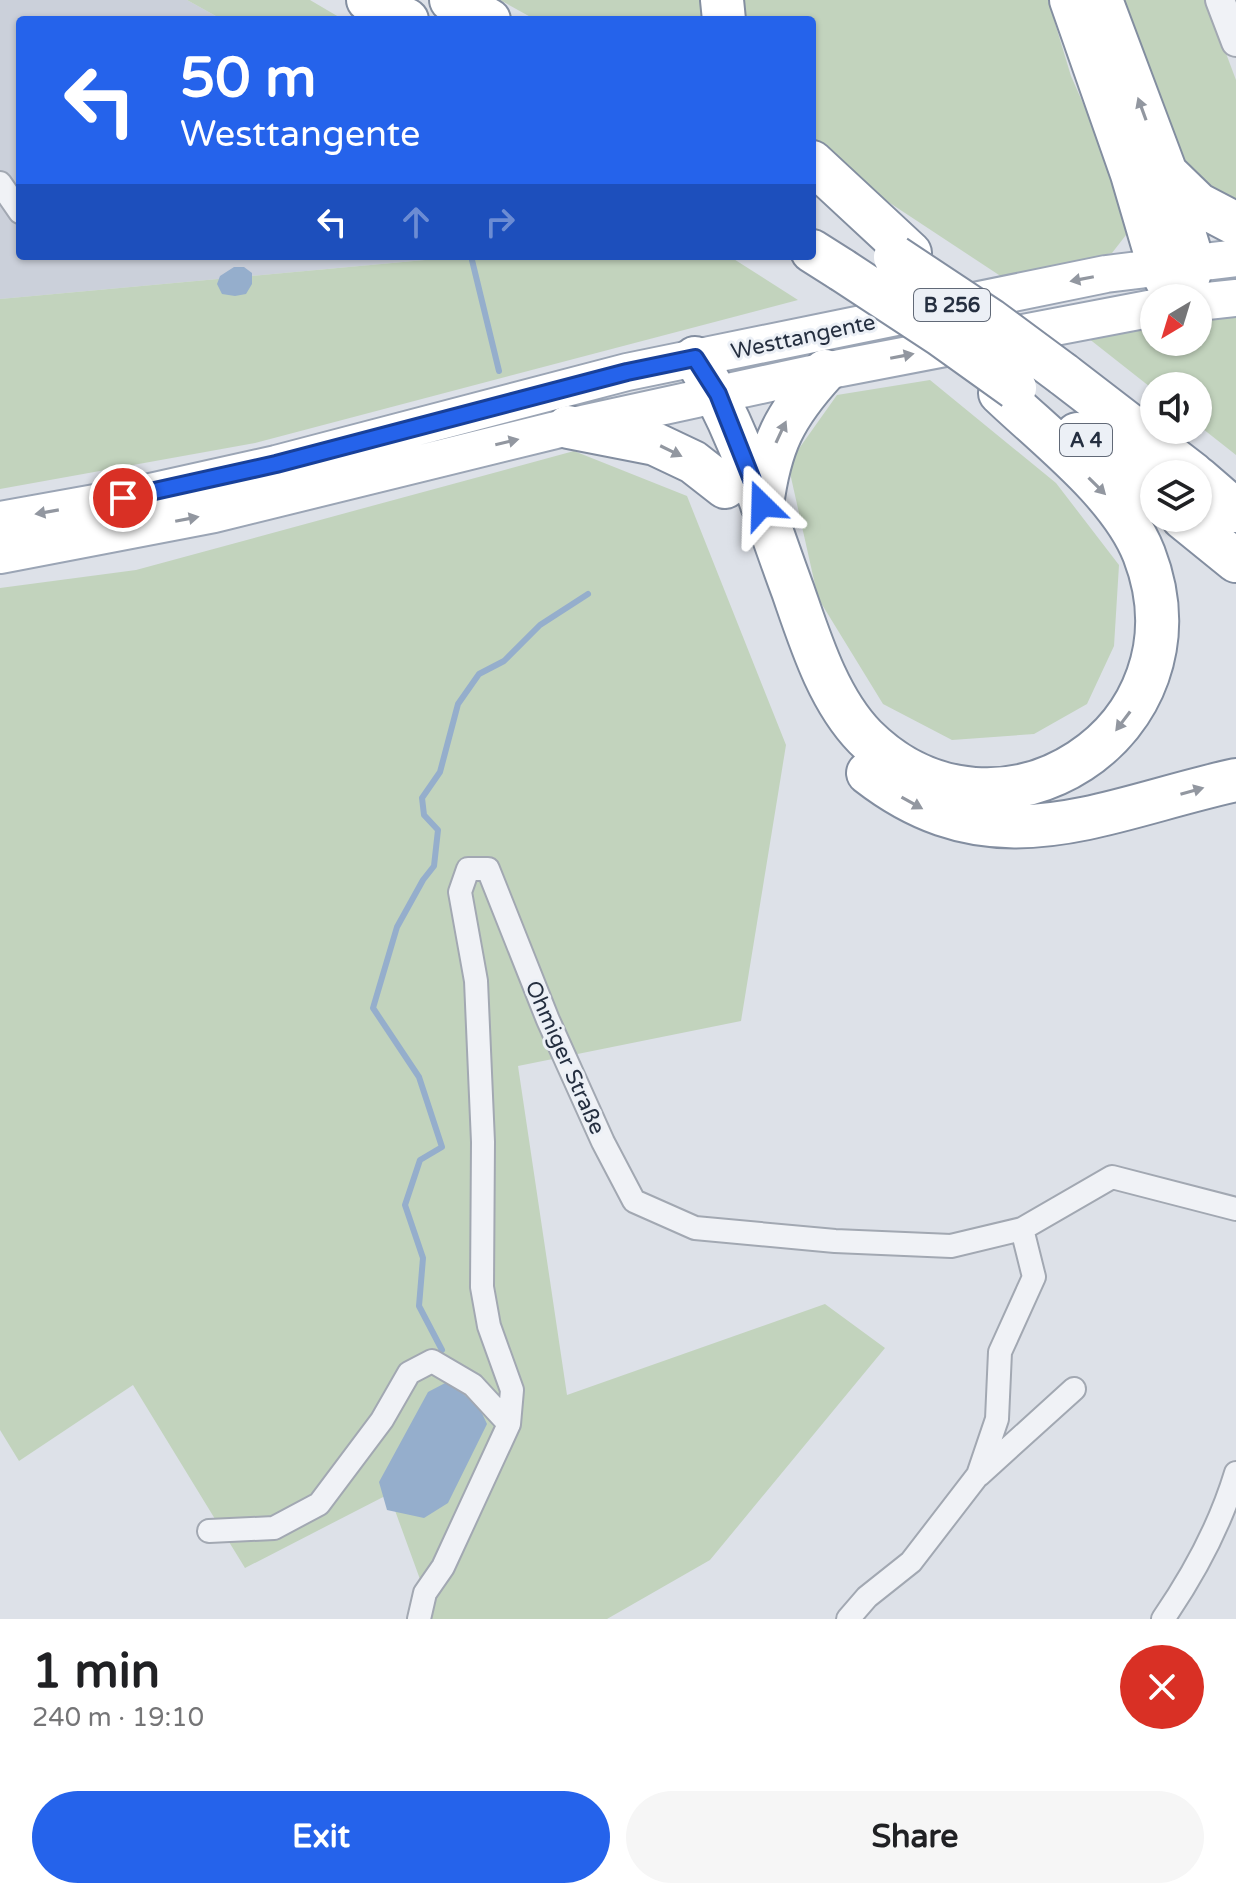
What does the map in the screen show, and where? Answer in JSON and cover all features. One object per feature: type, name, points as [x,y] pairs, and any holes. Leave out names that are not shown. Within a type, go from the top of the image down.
[{"type":"highway","points":[[368,0],[399,16]]},
{"type":"highway","points":[[451,0],[481,16]]},
{"type":"highway","points":[[1071,0],[1132,174],[1182,284]]},
{"type":"highway","points":[[1101,0],[1166,173],[1182,284]]},
{"type":"highway","points":[[816,166],[902,255]]},
{"type":"highway","points":[[1166,173],[1198,204],[1236,224]]},
{"type":"highway","points":[[816,206],[902,255]]},
{"type":"highway","name":"A 4","points":[[902,255],[1175,460]]},
{"type":"highway","name":"A 4","points":[[827,260],[941,335],[1008,390],[1140,484]]},
{"type":"highway","points":[[695,358],[725,487],[791,660],[831,733],[857,765],[892,792],[926,811],[964,822],[1009,827],[1055,824],[1102,816],[1236,780]]},
{"type":"highway","points":[[762,505],[767,467],[780,431],[800,399],[825,371]]},
{"type":"highway","points":[[706,397],[762,505],[802,617],[843,707],[863,735],[888,758],[918,775],[950,786],[984,790],[1051,778],[1081,762],[1108,741],[1140,695],[1155,652],[1157,618],[1153,584],[1143,552],[1104,492],[1008,390]]},
{"type":"highway","points":[[568,427],[655,444],[693,462],[725,487]]},
{"type":"highway","points":[[1212,490],[1236,511]]},
{"type":"highway","points":[[1200,532],[1236,561]]},
{"type":"main road","name":"Westtangente","points":[[1184,284],[1236,258]]},
{"type":"main road","name":"Westtangente","points":[[0,520],[123,498],[276,464],[627,372],[1106,274],[1175,284]]},
{"type":"main road","name":"Westtangente","points":[[1212,292],[1236,298]]},
{"type":"main road","name":"Westtangente","points":[[0,555],[214,514],[568,427],[825,371],[1140,311]]},
{"type":"street","points":[[1220,0],[1236,42]]},
{"type":"street","points":[[0,183],[16,206]]},
{"type":"street","name":"Ohmiger Straße","points":[[419,1619],[425,1593],[443,1567],[509,1424],[512,1390],[489,1326],[482,1287],[483,1142],[476,981],[460,892],[468,869],[488,869],[548,1020],[603,1142],[634,1201],[695,1228],[835,1241],[951,1246],[1022,1229],[1112,1177],[1236,1209]]},
{"type":"street","points":[[978,1475],[997,1419],[1000,1352],[1034,1277],[1022,1229]]},
{"type":"street","points":[[209,1531],[274,1528],[319,1504],[382,1420],[409,1373],[432,1361],[473,1385],[509,1424]]},
{"type":"street","points":[[848,1619],[867,1597],[911,1562],[978,1475],[1074,1389]]},
{"type":"street","points":[[1163,1619],[1190,1579],[1232,1502],[1236,1473]]},
{"type":"street","points":[[409,1619],[425,1593]]},
{"type":"shaded area","points":[[0,0],[187,0],[216,16],[16,16],[16,260],[424,260],[0,299]]},
{"type":"green space","points":[[187,0],[310,0],[337,16],[216,16]]},
{"type":"green space","points":[[500,0],[714,0],[716,16],[529,16]]},
{"type":"green space","points":[[737,0],[1048,0],[1071,76],[1133,217],[1126,235],[1112,253],[1002,277],[855,180],[816,144],[816,16],[741,16]]},
{"type":"green space","points":[[1115,0],[1206,0],[1236,80],[1236,209],[1175,159]]},
{"type":"green space","points":[[424,260],[735,260],[798,300],[255,443],[0,489],[0,299]]},
{"type":"green space","points":[[1236,315],[1236,455],[1212,436],[1212,372],[1140,372],[1140,379],[1088,338],[1140,330],[1140,356],[1212,356],[1212,319]]},
{"type":"green space","points":[[930,380],[1056,483],[1119,565],[1114,646],[1087,704],[1034,734],[952,740],[883,704],[818,598],[788,464],[837,395]]},
{"type":"green space","points":[[574,451],[687,496],[786,745],[741,1021],[518,1066],[567,1395],[825,1304],[885,1348],[710,1560],[607,1619],[421,1619],[425,1593],[389,1494],[245,1568],[133,1385],[19,1461],[0,1430],[0,588],[136,570]]},
{"type":"water","points":[[234,267],[244,267],[252,273],[252,284],[246,294],[222,294],[217,284],[220,276]]},
{"type":"water","points":[[449,1381],[480,1409],[487,1424],[448,1503],[424,1518],[387,1510],[379,1482],[428,1392]]},
{"type":"waterway","points":[[472,260],[499,371]]},
{"type":"waterway","points":[[442,1350],[419,1306],[423,1258],[405,1205],[420,1160],[442,1147],[419,1077],[373,1008],[397,927],[434,866],[438,830],[424,815],[422,798],[440,772],[458,704],[479,674],[504,661],[540,625],[588,594]]},
{"type":"route","points":[[123,498],[276,464],[627,372],[695,358],[718,394],[762,505]]}]
